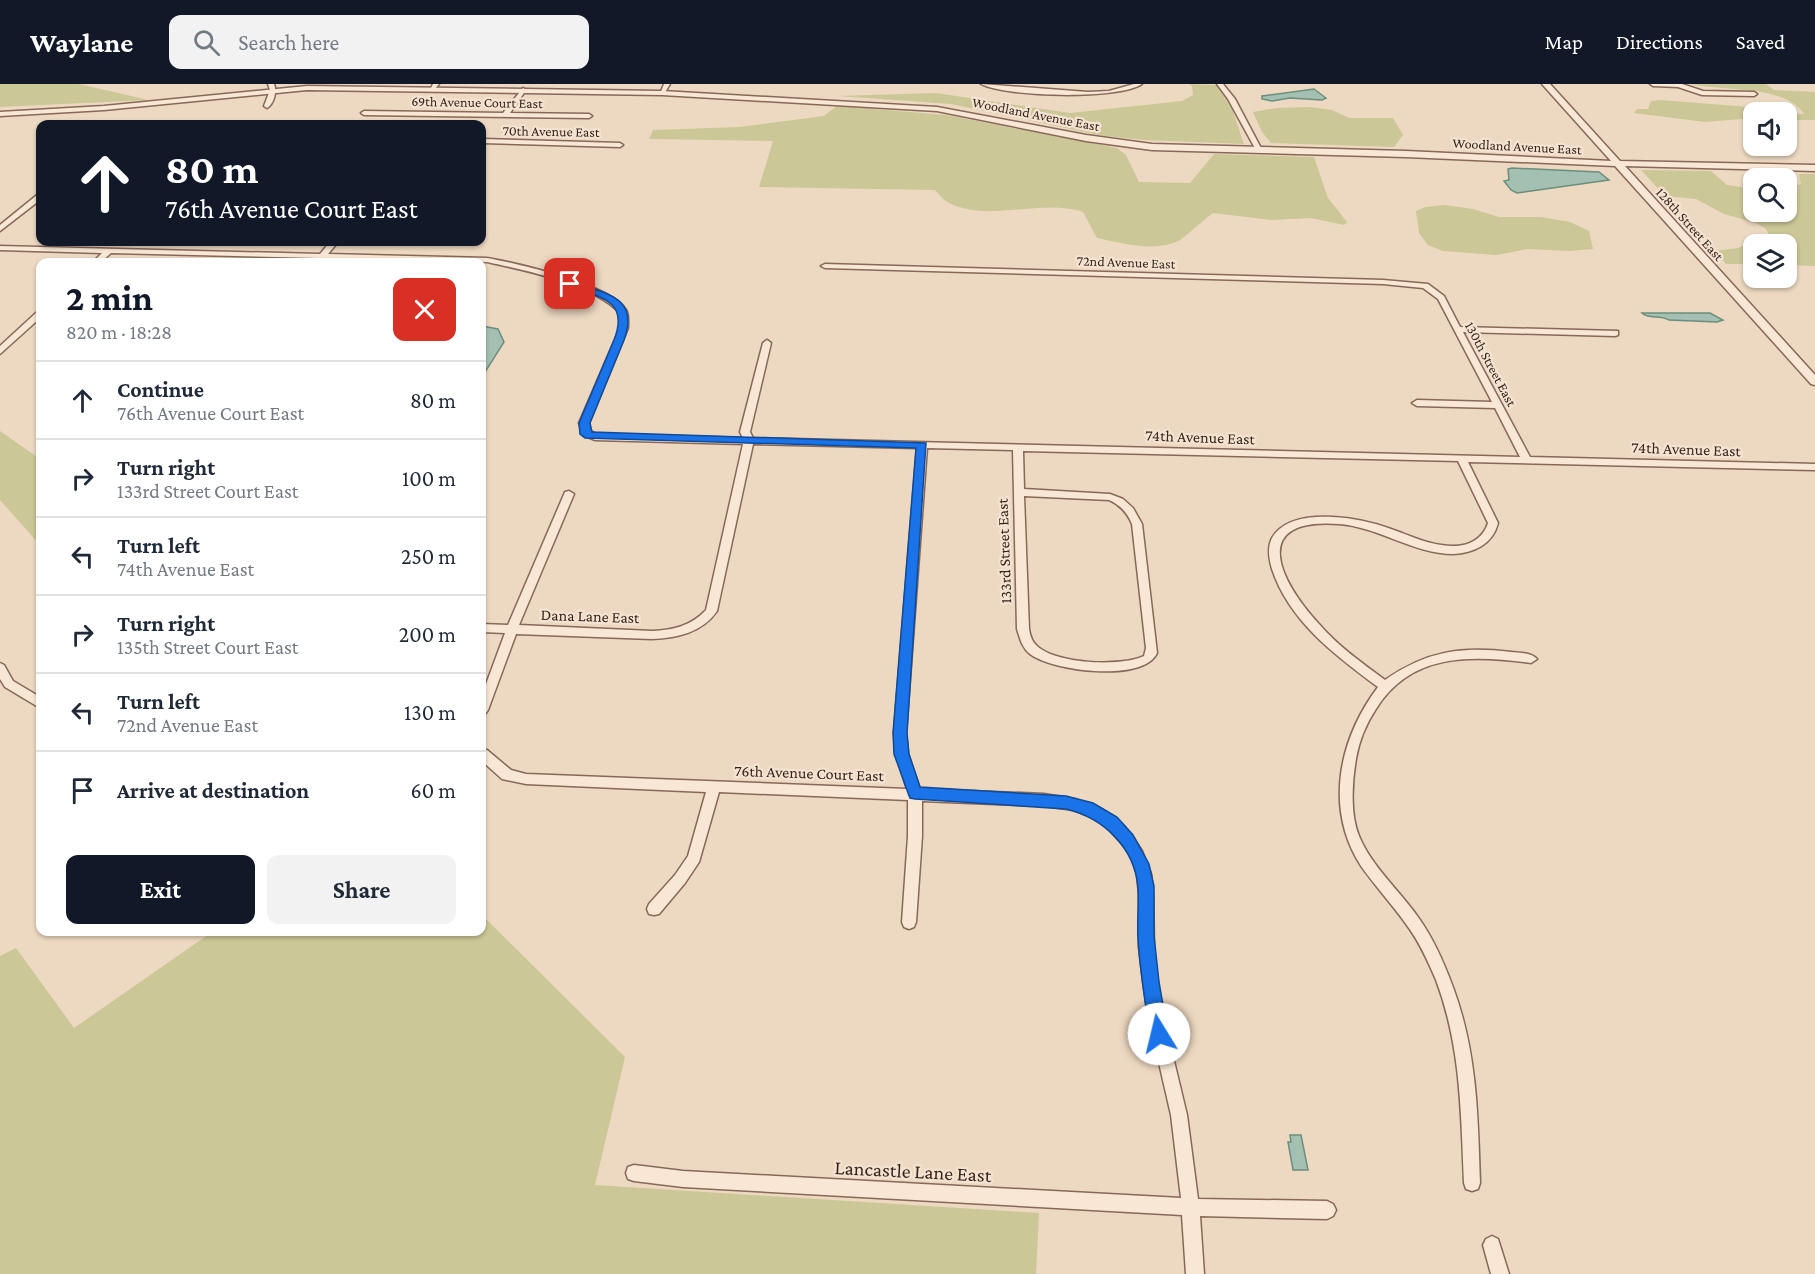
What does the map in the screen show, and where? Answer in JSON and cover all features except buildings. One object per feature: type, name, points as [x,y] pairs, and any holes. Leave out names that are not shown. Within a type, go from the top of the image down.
[{"type":"street","points":[[662,93],[667,84]]},
{"type":"street","points":[[984,84],[1059,94],[1099,92],[1138,85]]},
{"type":"street","points":[[1057,84],[1059,94]]},
{"type":"street","points":[[1220,84],[1231,98],[1248,134],[1259,150]]},
{"type":"street","name":"128th Street East","points":[[1546,84],[1815,381]]},
{"type":"street","points":[[1653,84],[1679,85],[1702,93],[1754,94]]},
{"type":"street","name":"Woodland Avenue East","points":[[0,114],[120,106],[272,87],[434,86],[662,93],[937,109],[1106,142],[1162,147],[1617,164],[1815,168]]},
{"type":"street","points":[[267,106],[272,87]]},
{"type":"street","points":[[505,115],[523,90]]},
{"type":"street","name":"69th Avenue Court East","points":[[364,113],[589,117]]},
{"type":"street","name":"70th Avenue East","points":[[486,141],[620,145]]},
{"type":"street","points":[[0,229],[36,200]]},
{"type":"street","points":[[0,248],[323,255],[331,246]]},
{"type":"street","points":[[101,258],[110,250]]},
{"type":"street","points":[[260,258],[264,254]]},
{"type":"street","name":"74th Avenue East","points":[[323,255],[422,258]]},
{"type":"street","name":"74th Avenue East","points":[[486,260],[539,273],[598,293],[615,302],[623,311],[624,328],[584,423],[586,434],[595,437],[1815,467]]},
{"type":"street","name":"72nd Avenue East","points":[[825,266],[1383,282],[1425,286]]},
{"type":"street","name":"130th Street East","points":[[1425,286],[1441,298],[1527,460]]},
{"type":"street","points":[[0,351],[36,318]]},
{"type":"street","points":[[1456,329],[1615,333]]},
{"type":"street","points":[[749,440],[745,432],[767,343]]},
{"type":"street","points":[[1417,403],[1497,405]]},
{"type":"street","name":"Dana Lane East","points":[[486,628],[652,635],[679,632],[696,625],[705,618],[713,606],[749,440]]},
{"type":"street","points":[[909,922],[915,836],[915,793],[902,754],[900,733],[922,445]]},
{"type":"street","name":"133rd Street East","points":[[1018,447],[1018,492],[1025,639],[1034,650],[1054,660],[1071,663],[1124,665],[1147,660],[1151,655],[1137,524],[1133,513],[1120,501],[1110,497],[1018,492]]},
{"type":"street","points":[[1385,686],[1334,646],[1301,611],[1280,576],[1274,558],[1273,543],[1280,530],[1296,522],[1332,520],[1363,524],[1432,548],[1452,550],[1476,545],[1488,538],[1493,523],[1462,459]]},
{"type":"street","points":[[486,700],[512,629],[569,494]]},
{"type":"street","points":[[1472,1183],[1467,1072],[1461,1030],[1425,942],[1414,923],[1361,852],[1350,827],[1347,791],[1352,745],[1365,712],[1385,686],[1409,669],[1434,659],[1462,654],[1506,655],[1531,659]]},
{"type":"street","points":[[0,668],[11,686],[36,701]]},
{"type":"street","name":"76th Avenue Court East","points":[[486,758],[507,775],[526,779],[915,793],[1066,802],[1101,814],[1127,840],[1141,864],[1146,886],[1146,936],[1150,982],[1159,1034],[1179,1114],[1195,1274]]},
{"type":"street","points":[[654,909],[680,879],[694,858],[714,786]]},
{"type":"street","name":"Lancastle Lane East","points":[[634,1173],[683,1179],[1190,1207],[1327,1210]]},
{"type":"street","points":[[1492,1245],[1500,1274]]},
{"type":"shaded area","points":[[0,84],[79,84],[148,100],[0,107]]},
{"type":"shaded area","points":[[1189,84],[1216,85],[1232,109],[1244,144],[1144,140],[1099,135],[951,104],[838,96],[936,93],[1070,113],[1182,101],[1193,95],[1192,86]]},
{"type":"shaded area","points":[[1691,84],[1766,84],[1774,90],[1815,92],[1815,120],[1797,120],[1797,114],[1804,114],[1797,106],[1797,102],[1768,93]]},
{"type":"shaded area","points":[[1314,89],[1326,98],[1322,100],[1290,98],[1272,101],[1262,99],[1262,96]]},
{"type":"shaded area","points":[[1651,101],[1743,106],[1743,119],[1705,122],[1634,113],[1637,109],[1648,109]]},
{"type":"shaded area","points":[[837,106],[946,115],[1117,148],[1126,155],[1139,182],[1190,183],[1214,154],[1314,157],[1328,198],[1347,222],[1344,225],[1311,218],[1272,220],[1213,213],[1180,240],[1160,246],[1139,246],[1097,238],[1083,212],[1067,208],[999,211],[965,209],[949,203],[935,190],[759,187],[773,141],[649,139],[653,130],[740,127],[824,116]]},
{"type":"shaded area","points":[[1310,107],[1332,110],[1349,118],[1393,118],[1403,135],[1394,147],[1271,143],[1262,132],[1253,112],[1277,108]]},
{"type":"shaded area","points":[[1508,169],[1599,172],[1609,180],[1517,193],[1511,190],[1504,181],[1509,180]]},
{"type":"shaded area","points":[[1641,170],[1711,171],[1727,185],[1743,187],[1743,219],[1724,214],[1696,199],[1665,196]]},
{"type":"shaded area","points":[[1799,174],[1815,174],[1815,266],[1797,265],[1797,234],[1768,234],[1766,229],[1752,222],[1797,222],[1797,185],[1801,184]]},
{"type":"shaded area","points":[[1444,205],[1473,209],[1499,217],[1541,217],[1570,222],[1589,231],[1593,249],[1569,251],[1527,249],[1497,255],[1443,251],[1428,245],[1419,233],[1416,211],[1426,207]]},
{"type":"shaded area","points":[[1743,246],[1743,264],[1726,264],[1715,251]]},
{"type":"shaded area","points":[[1642,313],[1710,313],[1723,320],[1717,322],[1669,320]]},
{"type":"shaded area","points":[[486,327],[498,329],[504,342],[486,371]]},
{"type":"shaded area","points":[[0,431],[36,456],[36,540],[0,500]]},
{"type":"shaded area","points":[[486,919],[625,1057],[595,1185],[1039,1213],[1036,1274],[0,1274],[0,956],[16,948],[74,1028],[206,936],[486,936]]},
{"type":"shaded area","points":[[1290,1135],[1301,1135],[1308,1170],[1293,1170],[1288,1142],[1291,1142]]},
{"type":"route","points":[[570,284],[598,293],[615,302],[622,308],[625,321],[584,423],[586,434],[589,436],[922,445],[900,733],[902,754],[915,793],[1066,802],[1101,814],[1120,830],[1141,864],[1146,886],[1146,936],[1150,982],[1159,1034]]}]
